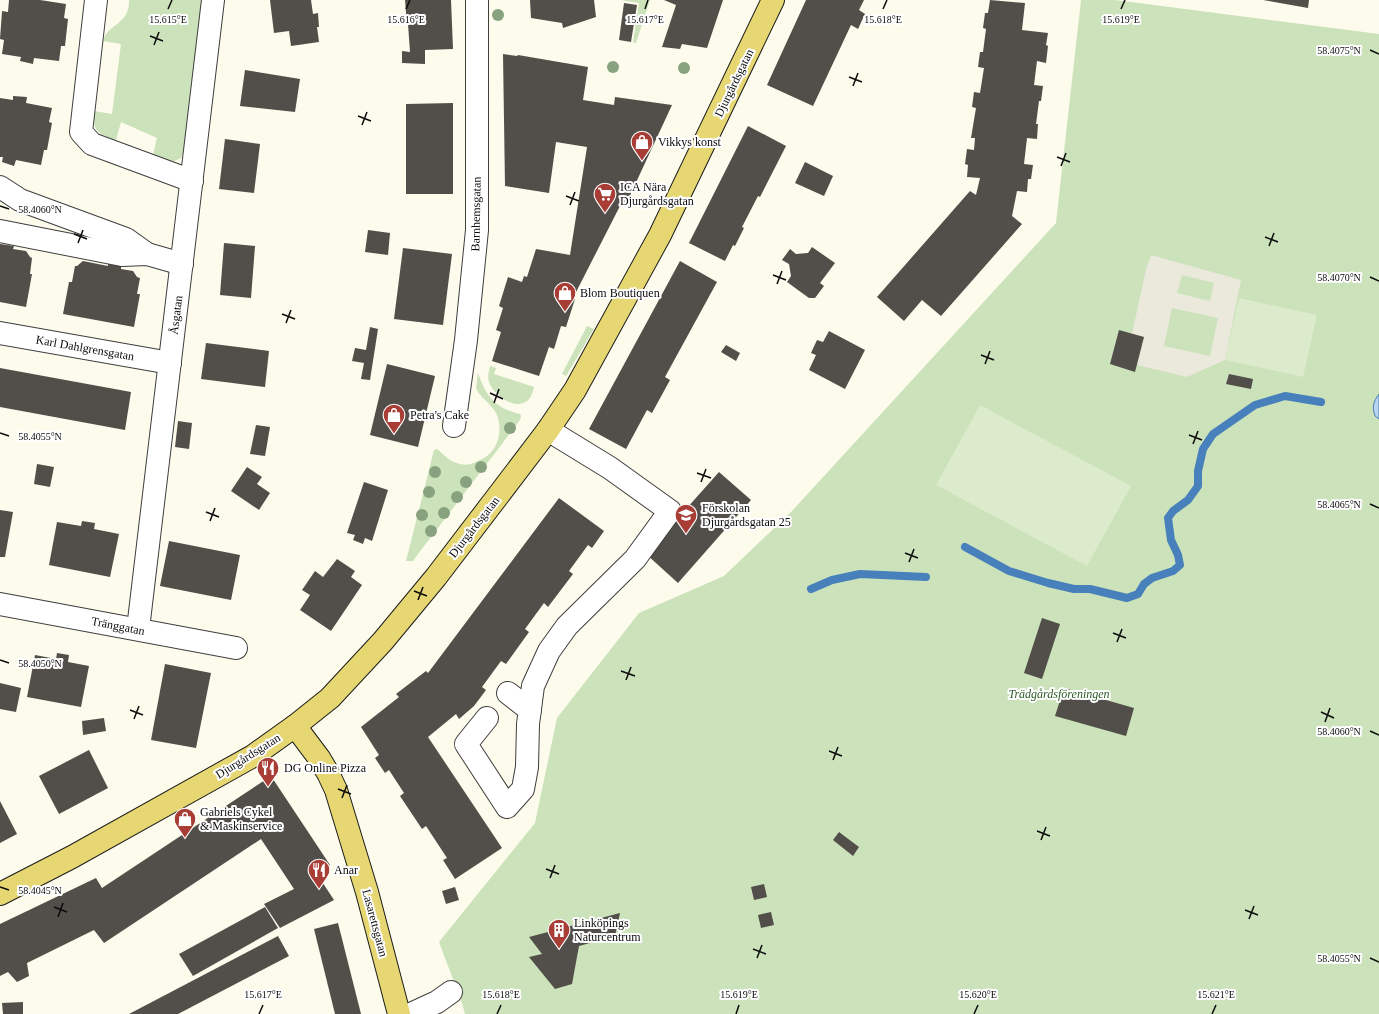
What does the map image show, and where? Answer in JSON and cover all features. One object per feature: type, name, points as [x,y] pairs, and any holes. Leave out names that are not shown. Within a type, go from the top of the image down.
[{"type":"main road","name":"Djurgårdsgatan","points":[[0,894],[72,858],[253,756],[295,726],[330,698],[384,641],[436,577],[548,430],[575,390],[660,235],[773,0]]},
{"type":"main road","name":"Lasarettsgatan","points":[[295,726],[328,772],[336,790],[367,892],[399,1014]]},
{"type":"street","points":[[96,0],[80,132],[92,144],[192,181]]},
{"type":"street","name":"Åsgatan","points":[[138,629],[213,0]]},
{"type":"street","name":"Barnhemsgatan","points":[[454,426],[466,340],[477,230],[477,0]]},
{"type":"street","points":[[0,187],[20,200],[126,239],[147,254]]},
{"type":"street","points":[[0,231],[122,255],[147,254],[182,264]]},
{"type":"street","name":"Karl Dahlgrensgatan","points":[[0,333],[170,363]]},
{"type":"street","points":[[487,718],[466,744],[507,807],[523,789],[527,766],[528,724],[533,686],[549,651],[567,626],[635,559],[670,511],[610,468],[548,430]]},
{"type":"street","name":"Tränggatan","points":[[0,604],[236,648]]},
{"type":"street","points":[[508,693],[530,710]]},
{"type":"street","points":[[411,1014],[437,1002],[451,992]]},
{"type":"green space","points":[[129,0],[204,0],[185,148],[181,158],[172,162],[153,155],[157,138],[121,122],[116,140],[100,133],[94,123],[94,111],[112,114],[121,44],[103,41],[109,31],[123,19],[128,8]]},
{"type":"green space","points":[[621,0],[650,0],[636,43],[633,42],[639,3]]},
{"type":"green space","name":"Trädgårdsföreningen","points":[[1081,0],[1115,0],[1379,34],[1379,1014],[465,1014],[439,942],[535,823],[557,718],[639,613],[724,576],[792,511],[1056,223]]},
{"type":"green space","points":[[1239,298],[1317,315],[1303,377],[1225,360]]},
{"type":"green space","points":[[587,326],[594,329],[566,376],[562,374]]},
{"type":"green space","points":[[490,366],[496,368],[494,374],[534,387],[532,395],[522,404],[510,403],[499,396],[491,387],[489,382],[488,376]]},
{"type":"green space","points":[[478,373],[484,388],[493,400],[504,408],[520,414],[520,420],[413,561],[406,561],[434,450],[437,449],[453,462],[467,465],[484,458],[494,449],[497,444],[500,431],[498,418],[494,410],[476,388]]},
{"type":"green space","points":[[980,405],[1131,486],[1087,566],[936,485]]},
{"type":"shaded area","points":[[1151,255],[1241,280],[1225,360],[1187,377],[1137,365],[1144,337],[1132,334],[1146,269]],"holes":[[[1182,275],[1214,283],[1210,301],[1177,293]],[[1172,308],[1218,318],[1210,356],[1164,346]]]},
{"type":"water","points":[[1379,394],[1379,419],[1375,416],[1373,407]]},
{"type":"building","points":[[9,0],[40,0],[66,4],[64,18],[68,19],[65,46],[61,46],[59,61],[34,58],[33,64],[20,61],[21,57],[2,54],[4,40],[0,39],[2,11],[8,12]]},
{"type":"building","points":[[270,0],[311,0],[313,14],[318,13],[319,27],[317,27],[319,42],[291,46],[289,31],[274,33]]},
{"type":"building","points":[[405,0],[451,0],[453,49],[425,50],[425,64],[402,63],[402,51],[410,52]]},
{"type":"building","points":[[530,0],[594,0],[596,17],[563,28],[562,23],[531,18]]},
{"type":"building","points":[[664,0],[723,0],[707,48],[682,44],[680,49],[662,47],[676,5]]},
{"type":"building","points":[[806,0],[864,0],[859,10],[865,14],[858,29],[851,25],[813,106],[767,85]]},
{"type":"building","points":[[990,0],[1025,3],[1022,30],[1048,33],[1046,63],[1037,61],[1034,85],[1043,86],[1041,101],[1039,101],[1036,124],[1038,124],[1037,139],[1027,138],[1024,164],[1033,165],[1031,179],[1028,179],[1027,192],[1017,191],[1012,216],[1022,224],[941,316],[922,300],[904,321],[877,297],[970,191],[976,195],[980,178],[967,177],[968,165],[965,164],[967,149],[974,150],[975,138],[971,138],[976,108],[972,107],[974,92],[980,93],[984,68],[978,67],[980,52],[983,52],[986,29],[983,28],[985,13],[988,13]]},
{"type":"building","points":[[1263,0],[1309,0],[1308,8]]},
{"type":"building","points":[[624,3],[637,5],[631,42],[619,40]]},
{"type":"building","points":[[503,54],[518,55],[588,67],[583,100],[614,105],[615,97],[672,105],[626,204],[621,204],[573,298],[575,299],[566,327],[561,326],[554,349],[549,347],[539,376],[492,361],[501,332],[496,330],[503,308],[499,306],[508,277],[522,282],[524,276],[527,277],[536,249],[570,255],[587,147],[556,142],[549,193],[505,186]]},
{"type":"building","points":[[245,70],[300,79],[295,112],[240,106]]},
{"type":"building","points":[[13,96],[27,97],[26,103],[52,108],[49,122],[52,123],[47,150],[44,150],[41,165],[16,160],[14,166],[2,162],[3,157],[0,157],[0,98],[13,100]]},
{"type":"building","points":[[453,103],[453,194],[406,194],[406,104]]},
{"type":"building","points":[[748,126],[786,146],[760,197],[758,196],[742,227],[744,228],[735,246],[733,245],[725,261],[689,243]]},
{"type":"building","points":[[225,139],[260,144],[254,193],[219,189]]},
{"type":"building","points":[[805,162],[833,176],[824,196],[795,183]]},
{"type":"building","points":[[368,230],[390,233],[388,255],[365,252]]},
{"type":"building","points":[[224,243],[255,246],[251,298],[220,295]]},
{"type":"building","points":[[0,244],[14,246],[13,249],[26,251],[32,258],[30,274],[32,274],[26,307],[0,302]]},
{"type":"building","points":[[812,247],[835,263],[820,283],[824,286],[815,298],[809,298],[787,282],[791,276],[789,264],[782,260],[790,249],[796,254],[808,253]]},
{"type":"building","points":[[403,248],[452,254],[443,325],[394,319]]},
{"type":"building","points":[[83,261],[108,266],[108,264],[121,266],[121,269],[133,271],[137,277],[140,278],[137,294],[140,294],[134,327],[63,314],[69,282],[72,282],[75,266]]},
{"type":"building","points":[[680,261],[717,282],[665,377],[670,380],[652,413],[647,410],[626,449],[589,429]]},
{"type":"building","points":[[370,327],[378,329],[370,380],[361,379],[364,363],[352,361],[355,348],[366,350]]},
{"type":"building","points":[[1119,330],[1144,337],[1135,372],[1110,364]]},
{"type":"building","points":[[829,331],[865,350],[845,389],[809,370],[816,355],[811,353],[817,340],[823,342]]},
{"type":"building","points":[[206,343],[269,351],[265,387],[201,379]]},
{"type":"building","points":[[726,345],[740,353],[736,361],[721,352]]},
{"type":"building","points":[[387,364],[435,376],[418,447],[370,435]]},
{"type":"building","points":[[0,368],[131,392],[125,430],[0,407]]},
{"type":"building","points":[[1229,374],[1253,379],[1251,389],[1226,384]]},
{"type":"building","points":[[178,421],[192,423],[189,449],[175,447]]},
{"type":"building","points":[[256,425],[270,427],[265,456],[250,454]]},
{"type":"building","points":[[37,464],[54,467],[50,487],[34,484]]},
{"type":"building","points":[[247,467],[262,477],[257,484],[270,493],[259,510],[231,491]]},
{"type":"building","points":[[719,472],[751,500],[678,583],[646,554]]},
{"type":"building","points":[[364,482],[388,490],[372,541],[365,538],[363,544],[353,540],[355,535],[347,533]]},
{"type":"building","points":[[559,498],[604,531],[592,548],[588,545],[569,571],[573,574],[548,607],[544,603],[525,629],[529,632],[506,664],[501,661],[482,687],[486,690],[474,706],[459,719],[456,714],[428,737],[502,848],[455,879],[443,860],[447,858],[426,826],[422,829],[400,796],[404,793],[389,770],[385,773],[375,758],[379,755],[361,727],[399,697],[396,694],[426,671],[428,673]]},
{"type":"building","points":[[0,510],[13,512],[5,557],[0,557]]},
{"type":"building","points":[[82,521],[95,523],[94,529],[119,534],[110,577],[49,565],[57,522],[81,526]]},
{"type":"building","points":[[169,541],[240,555],[231,600],[160,586]]},
{"type":"building","points":[[337,559],[355,571],[351,577],[362,585],[331,631],[300,610],[310,595],[302,590],[315,571],[323,577]]},
{"type":"building","points":[[1042,618],[1060,624],[1042,679],[1024,673]]},
{"type":"building","points":[[57,653],[69,655],[68,662],[89,666],[81,707],[27,697],[35,655],[56,659]]},
{"type":"building","points":[[165,664],[211,673],[196,748],[151,740]]},
{"type":"building","points":[[0,683],[21,688],[16,712],[0,709]]},
{"type":"building","points":[[1064,688],[1134,708],[1126,736],[1055,716]]},
{"type":"building","points":[[104,718],[106,731],[83,735],[82,721]]},
{"type":"building","points":[[89,750],[108,788],[59,814],[39,776]]},
{"type":"building","points":[[271,776],[330,865],[317,874],[334,900],[280,928],[264,904],[294,889],[261,839],[104,943],[94,930],[27,963],[29,976],[17,982],[8,972],[0,976],[0,924],[96,878],[102,888]]},
{"type":"building","points":[[0,801],[17,834],[0,843]]},
{"type":"building","points":[[839,832],[859,847],[853,856],[833,840]]},
{"type":"building","points":[[764,884],[767,897],[754,900],[751,887]]},
{"type":"building","points":[[455,887],[459,900],[446,904],[442,891]]},
{"type":"building","points":[[265,907],[278,928],[193,976],[179,954]]},
{"type":"building","points":[[771,912],[774,925],[761,928],[758,915]]},
{"type":"building","name":"Linköpings Naturcentrum","points":[[620,913],[615,936],[579,946],[572,984],[555,989],[529,957],[542,954],[529,937]]},
{"type":"building","points":[[338,923],[361,1014],[335,1014],[314,929]]},
{"type":"building","points":[[278,936],[289,956],[178,1014],[129,1014]]},
{"type":"building","points":[[23,1002],[23,1014],[3,1014],[2,1003]]},
{"type":"waterway","points":[[965,547],[1009,571],[1048,583],[1074,589],[1090,589],[1127,598],[1138,594],[1144,584],[1152,578],[1173,571],[1180,565],[1178,555],[1171,540],[1168,518],[1173,511],[1188,500],[1198,486],[1198,471],[1203,449],[1213,434],[1255,405],[1285,396],[1321,402]]},
{"type":"waterway","points":[[811,589],[832,580],[860,574],[926,577]]},
{"type":"place","name":"Vikkys konst","points":[[642,162]]},
{"type":"place","name":"ICA Nära Djurgårdsgatan","points":[[605,214]]},
{"type":"place","name":"Blom Boutiquen","points":[[565,312]]},
{"type":"place","name":"Petra's Cake","points":[[394,434]]},
{"type":"place","name":"Förskolan Djurgårdsgatan 25","points":[[686,534]]},
{"type":"place","name":"DG Online Pizza","points":[[268,788]]},
{"type":"place","name":"Gabriels Cykel & Maskinservice","points":[[185,838]]},
{"type":"place","name":"Anar","points":[[319,890]]},
{"type":"place","name":"Linköpings Naturcentrum","points":[[559,950]]}]
